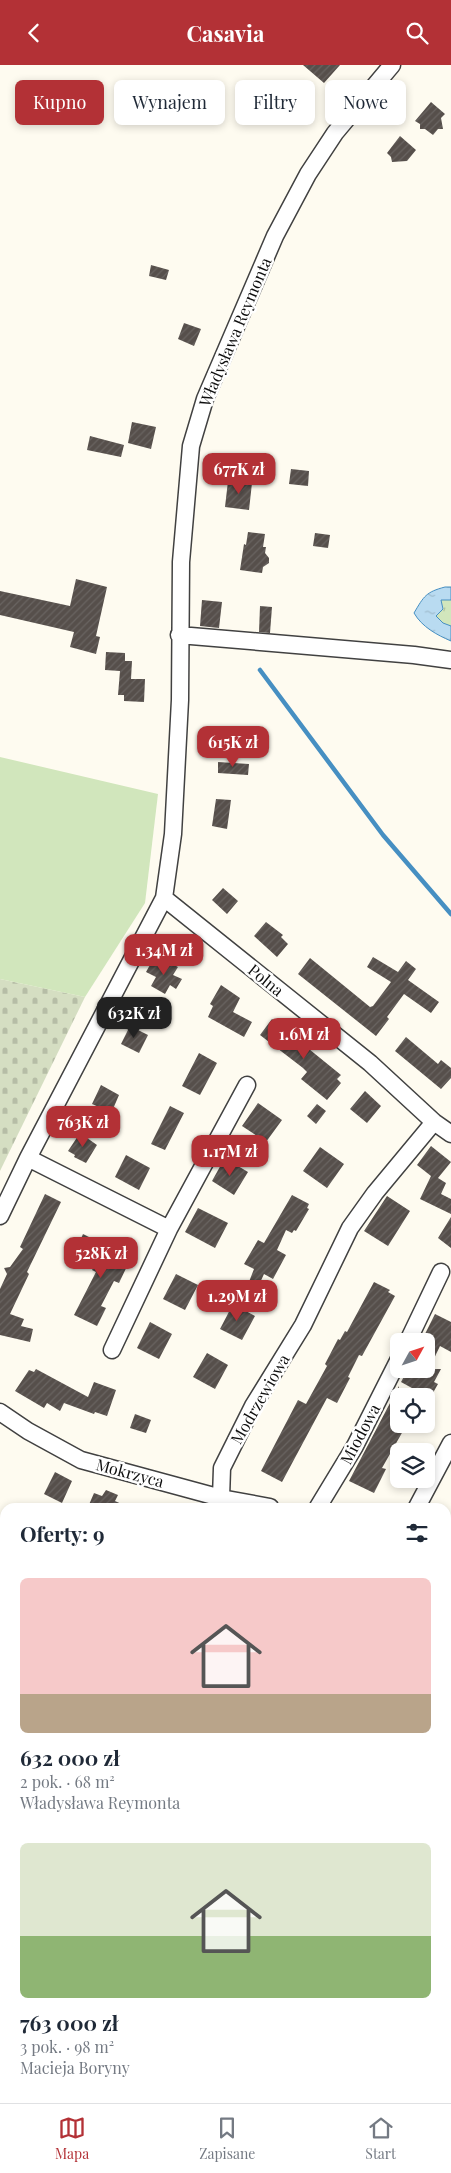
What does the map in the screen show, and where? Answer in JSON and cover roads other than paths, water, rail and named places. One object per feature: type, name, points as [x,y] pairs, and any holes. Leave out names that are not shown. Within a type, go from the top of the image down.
[{"type":"street","name":"Władysława Reymonta","points":[[0,1216],[28,1158],[164,898],[173,834],[180,700],[180,562],[191,446],[205,399],[276,236],[308,174],[335,133],[392,65]]},
{"type":"street","points":[[179,635],[404,654],[451,660]]},
{"type":"street","name":"Polna","points":[[164,898],[370,1063],[434,1122],[451,1134]]},
{"type":"street","points":[[112,1349],[169,1229],[247,1085]]},
{"type":"street","name":"Modrzewiowa","points":[[218,1503],[222,1468],[253,1406],[303,1325],[350,1228],[375,1193],[434,1122]]},
{"type":"street","points":[[28,1158],[169,1229]]},
{"type":"street","points":[[412,1333],[441,1272]]},
{"type":"street","name":"Miodowa","points":[[320,1503],[355,1446],[390,1377]]},
{"type":"street","name":"Mokrzyca","points":[[0,1412],[28,1431],[81,1460],[218,1503]]},
{"type":"street","points":[[419,1503],[451,1443]]},
{"type":"water","points":[[445,587],[451,587],[451,600],[441,600],[443,609],[436,616],[443,623],[451,626],[451,641],[435,633],[417,618],[414,613],[426,595]]},
{"type":"waterway","points":[[260,670],[383,835],[451,914]]}]
